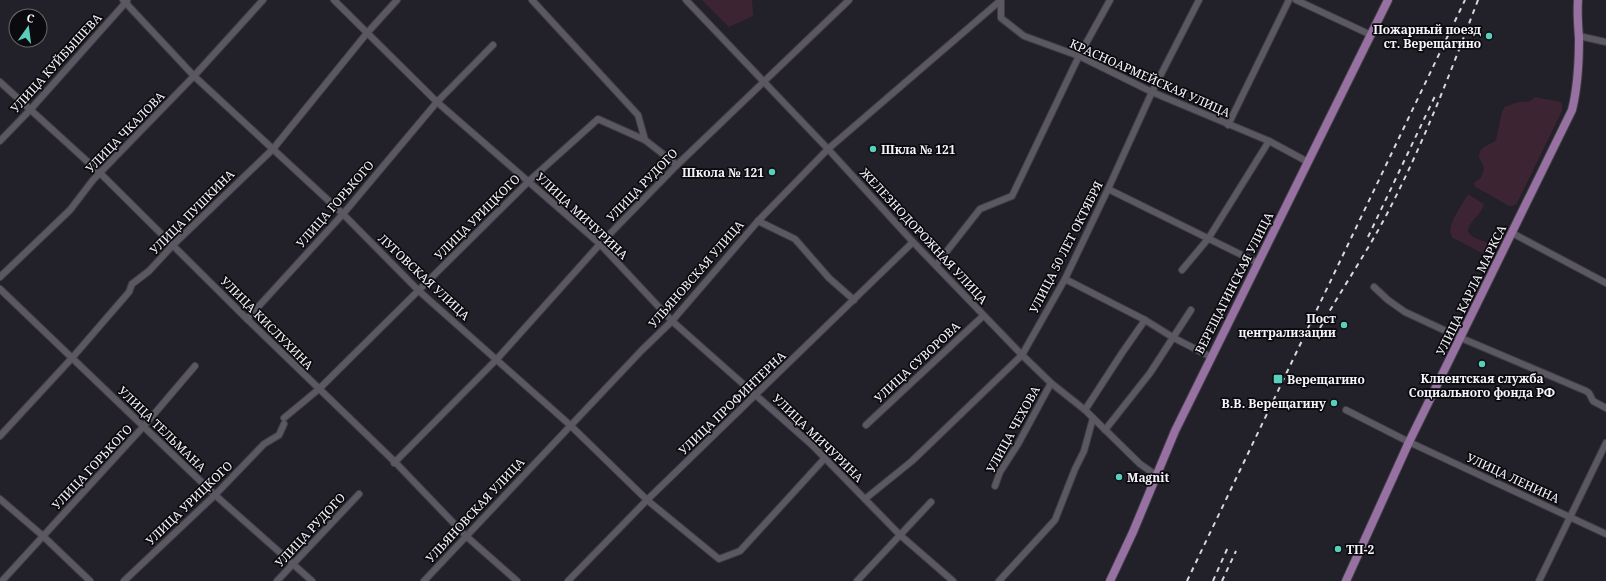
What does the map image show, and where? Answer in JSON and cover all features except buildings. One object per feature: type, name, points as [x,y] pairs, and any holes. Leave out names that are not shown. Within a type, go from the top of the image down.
[{"type":"main road","name":"ВЕРЕЩАГИНСКАЯ УЛИЦА","points":[[1110,581],[1133,532],[1175,431],[1388,0]]},
{"type":"main road","name":"УЛИЦА КАРЛА МАРКСА","points":[[1346,581],[1410,442],[1572,110],[1578,80],[1578,0]]},
{"type":"street","name":"УЛИЦА ЧКАЛОВА","points":[[0,277],[70,210],[93,180],[194,76],[263,0]]},
{"type":"street","name":"УЛИЦА МИЧУРИНА","points":[[334,0],[437,102],[600,244],[672,321],[756,394],[866,499],[900,535],[953,581]]},
{"type":"street","name":"УЛИЦА ПУШКИНА","points":[[0,436],[72,358],[129,292],[132,284],[149,271],[173,245],[273,149],[367,33],[397,0]]},
{"type":"street","points":[[532,0],[638,115],[645,140],[677,165]]},
{"type":"street","name":"ЖЕЛЕЗНОДОРОЖНАЯ УЛИЦА","points":[[686,0],[828,149],[983,316],[1022,355],[1052,383],[1085,410],[1140,464],[1156,475]]},
{"type":"street","name":"УЛИЦА РУДОГО","points":[[394,463],[497,359],[600,244],[677,165],[849,0]]},
{"type":"street","name":"КРАСНОАРМЕЙСКАЯ УЛИЦА","points":[[1001,0],[1001,18],[1024,36],[1079,56],[1152,92],[1269,141],[1308,162]]},
{"type":"street","name":"УЛЬЯНОВСКАЯ УЛИЦА","points":[[424,581],[570,425],[672,321],[758,221],[828,149],[1001,0]]},
{"type":"street","points":[[936,265],[980,209],[1012,196],[1079,56],[1110,0]]},
{"type":"street","name":"УЛИЦА 50 ЛЕТ ОКТЯБРЯ","points":[[866,499],[912,461],[1022,355],[1065,279],[1152,92],[1199,0]]},
{"type":"street","points":[[1228,125],[1289,0]]},
{"type":"street","points":[[1296,0],[1370,35]]},
{"type":"street","name":"ЛУГОВСКАЯ УЛИЦА","points":[[125,1],[194,76],[343,214],[419,291],[570,425],[647,500],[719,559],[740,551],[824,458]]},
{"type":"street","name":"УЛИЦА КУЙБЫШЕВА","points":[[0,141],[30,110],[125,1]]},
{"type":"street","points":[[1579,36],[1606,42]]},
{"type":"street","name":"УЛИЦА ГОРЬКОГО","points":[[247,319],[343,214],[437,102],[493,45]]},
{"type":"street","name":"УЛИЦА КИСЛУХИНА","points":[[0,82],[100,173],[466,536],[517,581]]},
{"type":"street","name":"УЛИЦА УРИЦКОГО","points":[[124,581],[215,495],[264,444],[279,435],[284,421],[319,389],[529,181],[598,119],[645,140]]},
{"type":"street","points":[[1182,270],[1208,239],[1269,141]]},
{"type":"street","points":[[1108,189],[1258,263]]},
{"type":"street","points":[[758,221],[795,239],[829,278],[854,300]]},
{"type":"street","points":[[1512,233],[1606,283]]},
{"type":"street","name":"УЛИЦА ПРОФИНТЕРНА","points":[[568,581],[647,500],[913,242]]},
{"type":"street","points":[[1065,279],[1145,320],[1174,338],[1211,357]]},
{"type":"street","points":[[1374,286],[1399,309],[1461,338],[1586,391],[1594,401],[1606,408]]},
{"type":"street","name":"УЛИЦА ТЕЛЬМАНА","points":[[0,288],[215,495],[312,581]]},
{"type":"street","points":[[1105,430],[1150,373],[1191,310]]},
{"type":"street","name":"УЛИЦА СУВОРОВА","points":[[866,424],[983,316]]},
{"type":"street","points":[[1085,410],[1145,320]]},
{"type":"street","name":"УЛИЦА ГОРЬКОГО","points":[[2,581],[143,427],[195,366]]},
{"type":"street","name":"УЛИЦА ЧЕХОВА","points":[[995,486],[1000,472],[1018,444],[1052,383]]},
{"type":"street","name":"УЛИЦА ЛЕНИНА","points":[[1346,410],[1410,442],[1606,534]]},
{"type":"street","points":[[999,581],[1052,525],[1084,451],[1093,418]]},
{"type":"street","points":[[1539,581],[1606,443]]},
{"type":"street","name":"УЛИЦА РУДОГО","points":[[277,581],[358,494]]},
{"type":"street","points":[[0,499],[43,536],[90,581]]},
{"type":"street","points":[[857,581],[931,502]]},
{"type":"shaded area","points":[[702,0],[752,0],[753,16],[729,27]]},
{"type":"shaded area","points":[[1535,97],[1561,102],[1562,111],[1517,203],[1509,206],[1474,186],[1475,182],[1481,178],[1484,169],[1479,153],[1483,148],[1496,140],[1502,112],[1505,106],[1518,102],[1528,102]]},
{"type":"shaded area","points":[[1469,195],[1484,204],[1468,231],[1473,237],[1490,245],[1492,248],[1488,254],[1484,254],[1453,238],[1451,234],[1454,218],[1466,197]]},
{"type":"railway","points":[[1187,581],[1465,0]]},
{"type":"railway","points":[[1320,328],[1372,240],[1402,184],[1458,53],[1478,0]]},
{"type":"railway","points":[[1368,237],[1436,94]]},
{"type":"railway","points":[[1213,581],[1228,547]]},
{"type":"railway","points":[[1222,581],[1236,551]]},
{"type":"place","name":"Пожарный поезд ст. Верещагино","points":[[1489,36]]},
{"type":"place","name":"Шкла № 121","points":[[873,149]]},
{"type":"place","name":"Школа № 121","points":[[772,172]]},
{"type":"place","name":"Пост централизации","points":[[1344,325]]},
{"type":"place","name":"Клиентская служба Социального фонда РФ","points":[[1482,364]]},
{"type":"place","name":"Верещагино","points":[[1278,379]]},
{"type":"place","name":"В.В. Верещагину","points":[[1334,403]]},
{"type":"place","name":"Magnit","points":[[1119,477]]},
{"type":"place","name":"ТП-2","points":[[1338,549]]}]
